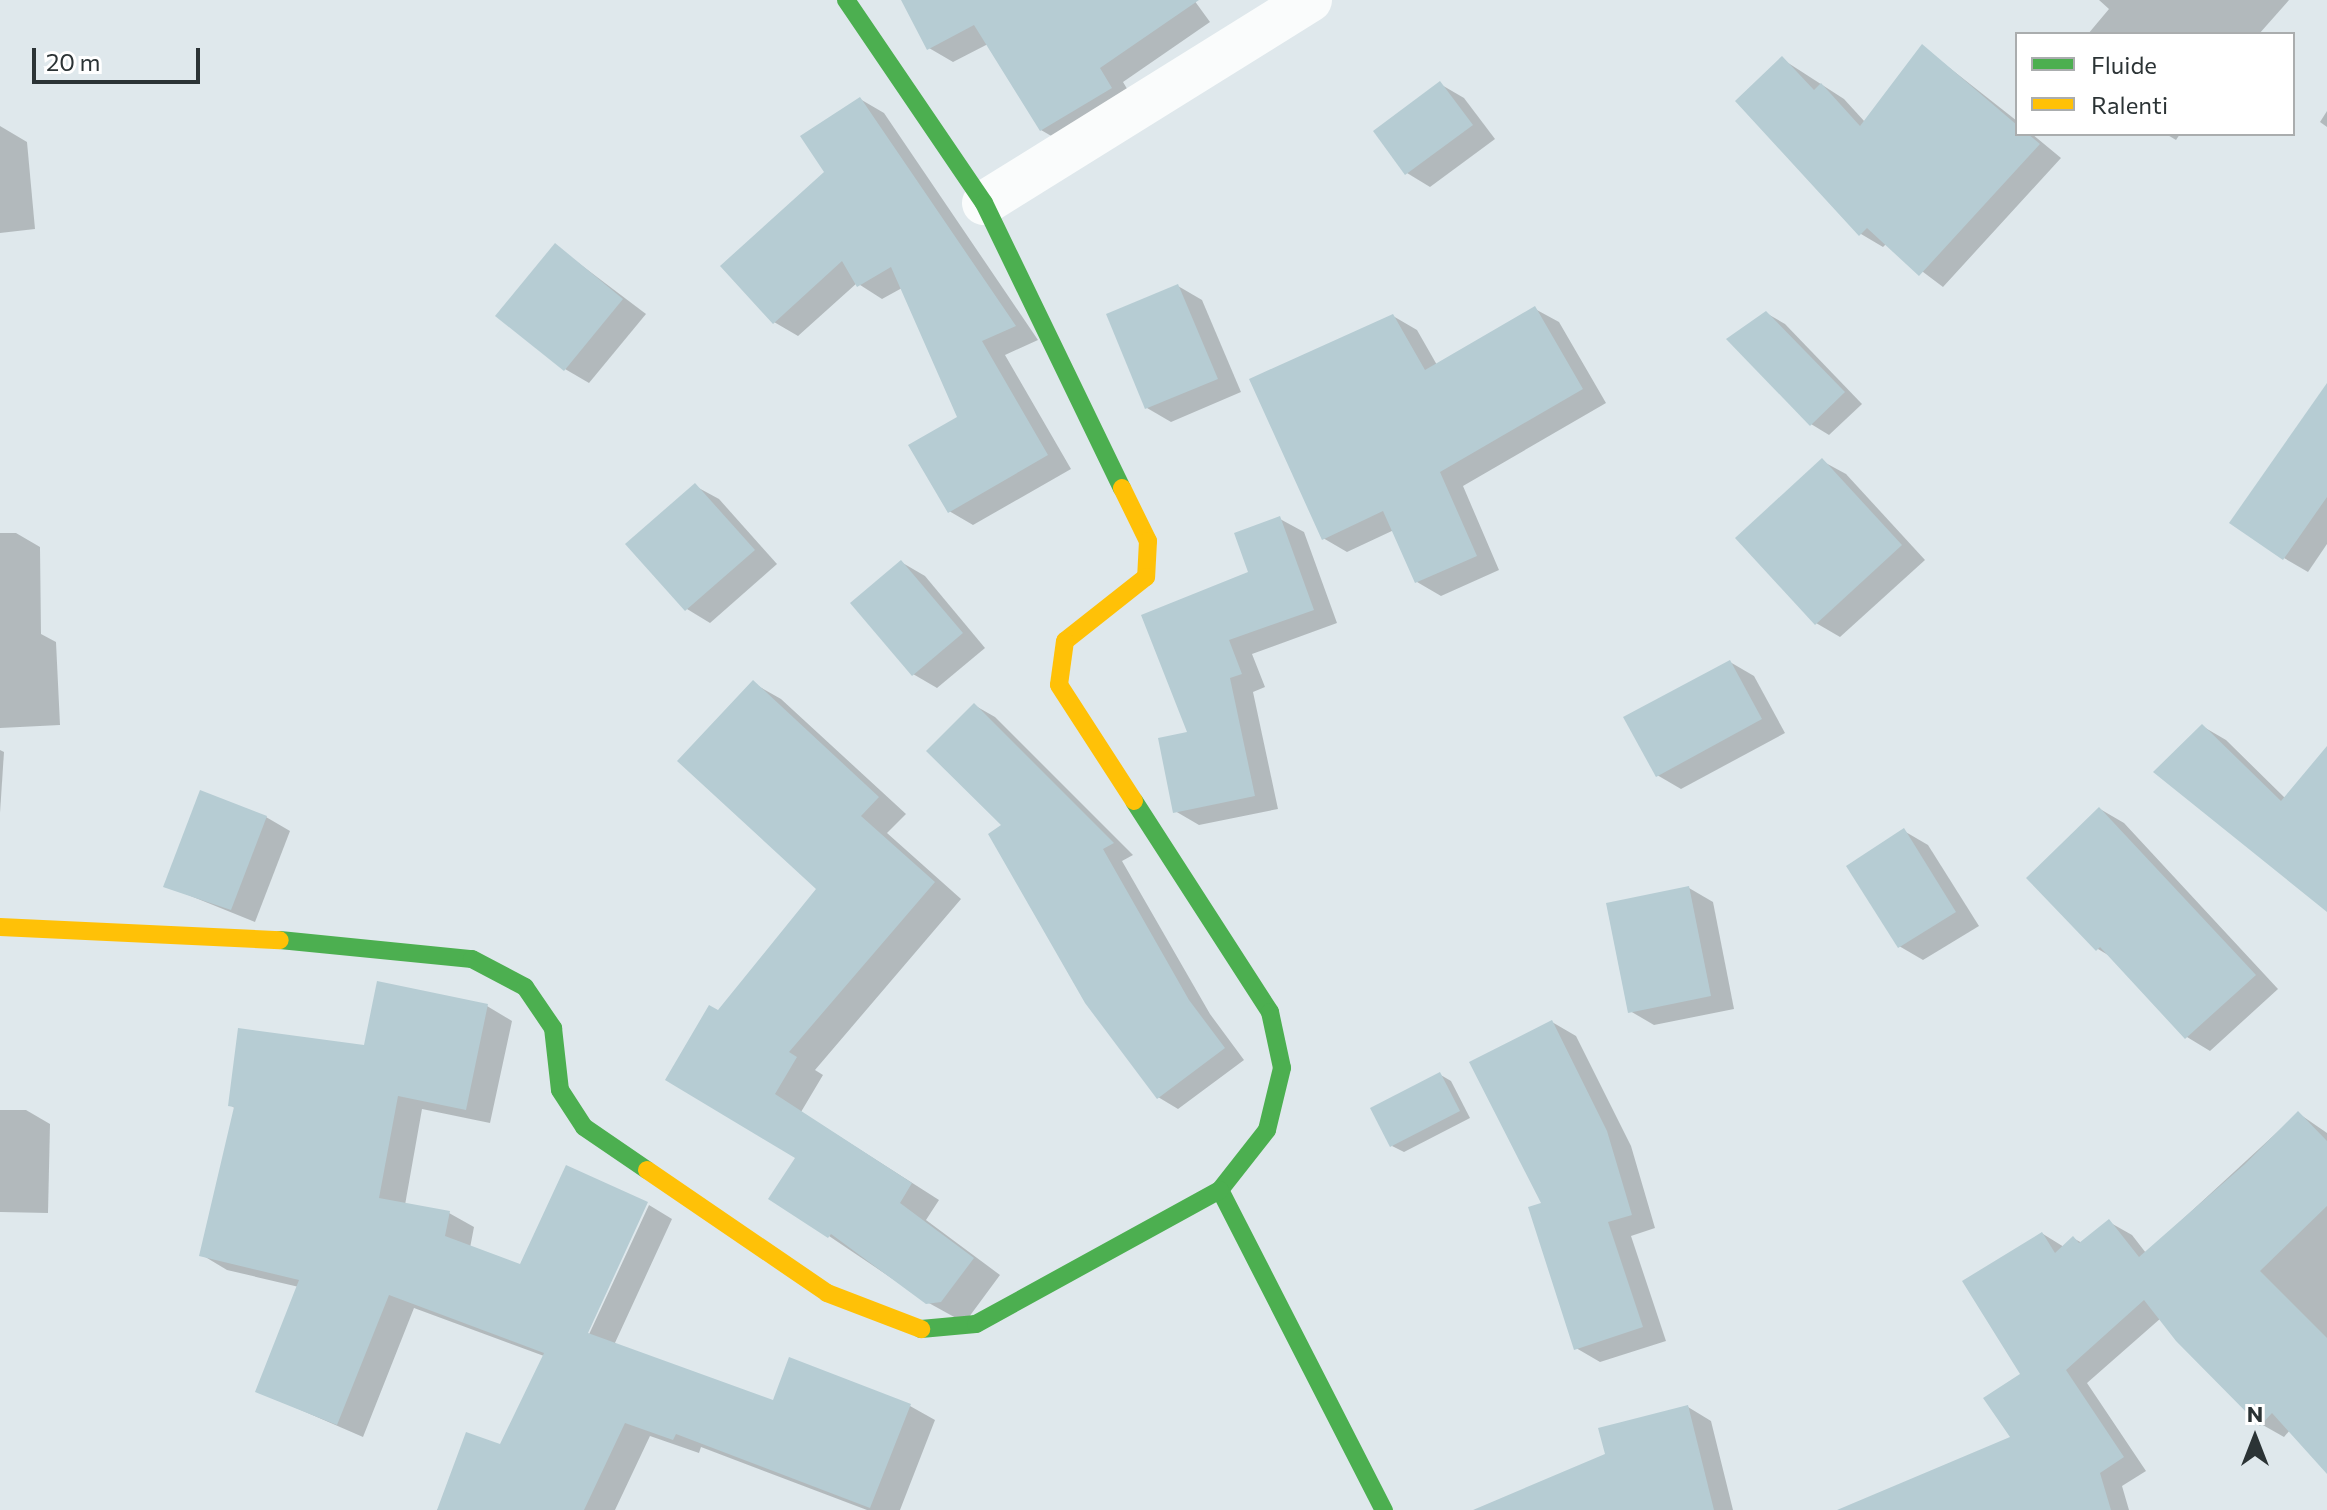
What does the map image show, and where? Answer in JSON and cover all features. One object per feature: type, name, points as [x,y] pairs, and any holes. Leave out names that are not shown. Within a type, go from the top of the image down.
[{"type":"street","points":[[0,927],[209,933],[472,959],[525,987],[553,1028],[560,1090],[584,1127],[827,1293],[913,1330],[976,1324],[1220,1190],[1267,1130],[1282,1068],[1270,1012],[1059,685],[1065,641],[1146,577],[1148,541],[984,203],[846,0]]},
{"type":"street","points":[[984,203],[1310,0]]},
{"type":"street","points":[[1220,1190],[1384,1510]]},
{"type":"building","points":[[901,0],[1199,0],[1100,68],[1112,88],[1040,131],[974,25],[927,50]]},
{"type":"building","points":[[1922,44],[2015,123],[2015,136],[2030,136],[2040,144],[1919,276],[1867,228],[1859,236],[1735,101],[1782,56],[1814,90],[1821,83],[1860,126]]},
{"type":"building","points":[[1440,81],[1473,125],[1405,175],[1373,131]]},
{"type":"building","points":[[860,97],[1016,326],[982,341],[1048,455],[948,513],[908,445],[957,417],[891,267],[857,287],[842,261],[773,324],[720,266],[824,172],[800,136]]},
{"type":"building","points":[[555,243],[623,299],[564,371],[495,316]]},
{"type":"building","points":[[1178,284],[1218,379],[1145,409],[1106,314]]},
{"type":"building","points":[[1535,306],[1583,389],[1440,472],[1477,556],[1415,583],[1383,511],[1322,540],[1249,379],[1393,314],[1425,370]]},
{"type":"building","points":[[1766,311],[1845,392],[1810,426],[1726,339]]},
{"type":"building","points":[[2327,383],[2327,497],[2283,560],[2229,523]]},
{"type":"building","points":[[1822,458],[1902,545],[1815,625],[1735,538]]},
{"type":"building","points":[[695,483],[755,550],[685,611],[625,544]]},
{"type":"building","points":[[1280,516],[1314,610],[1229,640],[1242,674],[1230,678],[1255,796],[1173,813],[1158,738],[1187,732],[1141,615],[1248,572],[1234,533]]},
{"type":"building","points":[[901,560],[963,633],[912,676],[850,603]]},
{"type":"building","points":[[1730,660],[1762,719],[1656,777],[1623,717]]},
{"type":"building","points":[[753,680],[879,797],[861,816],[935,882],[789,1052],[797,1057],[775,1094],[912,1183],[900,1203],[974,1258],[941,1302],[926,1304],[831,1234],[828,1238],[768,1199],[795,1158],[665,1080],[709,1005],[718,1010],[816,889],[677,761]]},
{"type":"building","points":[[974,703],[1114,843],[1103,849],[1189,1000],[1225,1048],[1157,1099],[1085,1003],[988,834],[1001,825],[926,751]]},
{"type":"building","points":[[2202,724],[2281,801],[2327,746],[2327,912],[2153,772]]},
{"type":"building","points":[[200,790],[267,816],[231,910],[163,887]]},
{"type":"building","points":[[2099,807],[2256,975],[2185,1039],[2100,947],[2096,951],[2026,878]]},
{"type":"building","points":[[1904,828],[1956,912],[1898,948],[1846,866]]},
{"type":"building","points":[[1689,886],[1711,996],[1628,1013],[1606,903]]},
{"type":"building","points":[[377,981],[488,1004],[466,1110],[398,1096],[379,1198],[450,1211],[445,1236],[520,1264],[566,1165],[648,1202],[588,1333],[773,1400],[789,1357],[911,1404],[870,1508],[676,1434],[673,1440],[625,1423],[584,1510],[437,1510],[466,1432],[500,1444],[544,1353],[389,1295],[337,1425],[255,1392],[299,1280],[199,1256],[234,1107],[228,1106],[238,1028],[364,1045]]},
{"type":"building","points":[[1552,1020],[1607,1131],[1632,1215],[1608,1222],[1643,1327],[1574,1350],[1528,1207],[1541,1203],[1469,1062]]},
{"type":"building","points":[[1440,1072],[1460,1111],[1390,1147],[1370,1108]]},
{"type":"building","points":[[2298,1111],[2327,1141],[2327,1206],[2260,1271],[2327,1338],[2327,1474],[2272,1413],[2260,1426],[2176,1341],[2144,1300],[2066,1370],[2124,1457],[2100,1473],[2111,1510],[1837,1510],[2010,1437],[1983,1398],[2020,1374],[1962,1281],[2042,1232],[2055,1253],[2073,1236],[2079,1243],[2109,1219],[2139,1257],[2245,1164]]},
{"type":"building","points":[[1688,1405],[1714,1510],[1473,1510],[1605,1454],[1598,1428]]},
{"type":"traffic: fast","points":[[846,0],[984,203],[1122,488]]},
{"type":"traffic: fast","points":[[1134,801],[1270,1012],[1282,1068],[1267,1130],[1220,1190],[1384,1510]]},
{"type":"traffic: fast","points":[[280,940],[472,959],[525,987],[553,1028],[560,1090],[584,1127],[647,1170]]},
{"type":"traffic: fast","points":[[921,1329],[976,1324],[1220,1190]]},
{"type":"traffic: slow","points":[[1122,488],[1148,541],[1146,577],[1065,641],[1059,685],[1134,801]]},
{"type":"traffic: slow","points":[[0,927],[280,940]]},
{"type":"traffic: slow","points":[[647,1170],[827,1293],[921,1329]]}]
